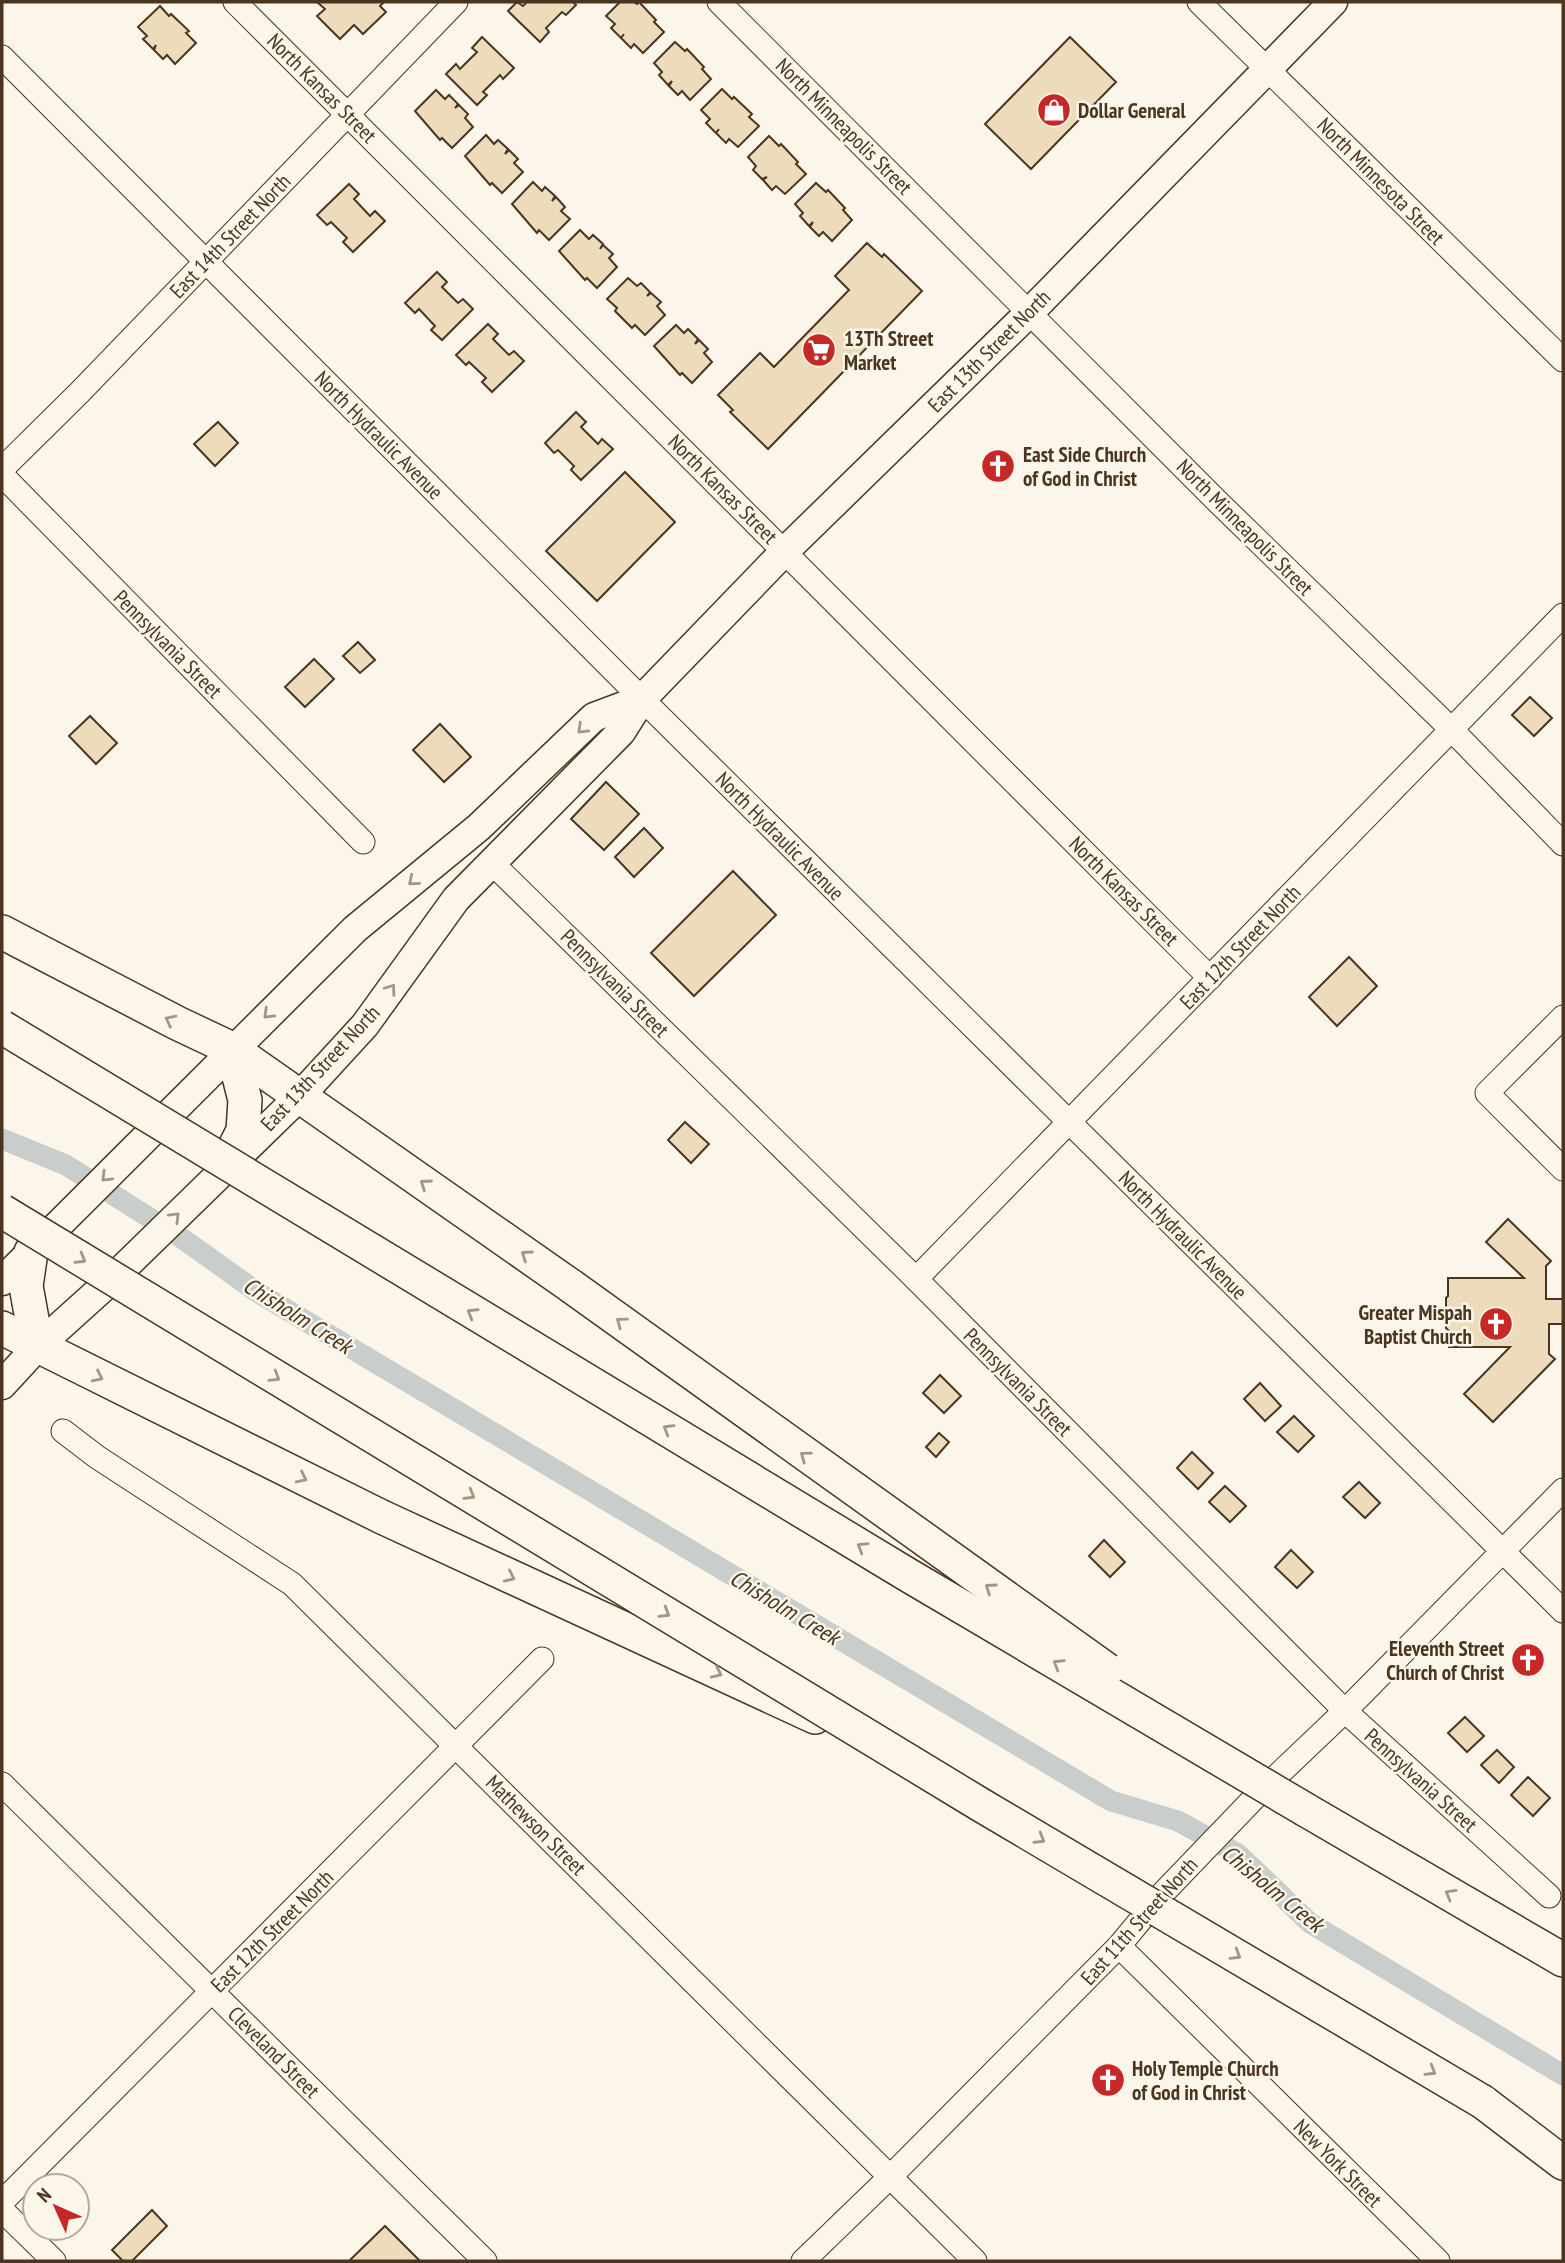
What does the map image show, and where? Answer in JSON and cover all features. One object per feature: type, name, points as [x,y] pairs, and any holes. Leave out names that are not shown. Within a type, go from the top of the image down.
[{"type":"highway","points":[[2,932],[232,1049],[571,1286],[878,1508],[1306,1810]]},
{"type":"highway","points":[[2,1027],[908,1575],[1563,1960]]},
{"type":"highway","points":[[225,1168],[243,1131],[245,1100],[232,1049]]},
{"type":"highway","points":[[2,1211],[981,1805],[1563,2150]]},
{"type":"highway","points":[[31,1252],[26,1286],[37,1347]]},
{"type":"highway","points":[[2,1328],[382,1517],[822,1720],[981,1805]]},
{"type":"highway","points":[[1509,1928],[1563,1952]]},
{"type":"highway","points":[[1483,2102],[1563,2163]]},
{"type":"main road","name":"East 13th Street North","points":[[2,1385],[37,1347],[109,1282],[299,1097],[365,1025],[456,899],[621,732],[642,699],[785,551],[1030,312],[1333,2]]},
{"type":"main road","name":"East 13th Street North","points":[[2,1281],[355,929],[479,827],[594,717],[642,699]]},
{"type":"street","name":"North Kansas Street","points":[[235,2],[1210,978]]},
{"type":"street","name":"East 14th Street North","points":[[2,469],[80,392],[456,2]]},
{"type":"street","name":"North Minneapolis Street","points":[[719,2],[1218,502],[1452,730],[1563,844]]},
{"type":"street","name":"North Minnesota Street","points":[[1199,2],[1563,360]]},
{"type":"street","name":"North Hydraulic Avenue","points":[[2,57],[642,699],[1563,1611]]},
{"type":"street","name":"Pennsylvania Street","points":[[2,475],[363,842]]},
{"type":"street","name":"East 12th Street North","points":[[916,1279],[1563,615]]},
{"type":"street","name":"Pennsylvania Street","points":[[491,862],[916,1279],[1345,1711],[1549,1896]]},
{"type":"street","points":[[1563,1017],[1488,1093],[1563,1169]]},
{"type":"street","name":"Mathewson Street","points":[[62,1431],[97,1457],[292,1584],[975,2261]]},
{"type":"street","name":"East 11th Street North","points":[[803,2261],[1119,1946],[1163,1893],[1262,1790],[1345,1711],[1563,1490]]},
{"type":"street","name":"East 12th Street North","points":[[2,2202],[542,1659]]},
{"type":"street","name":"Cleveland Street","points":[[2,1784],[485,2261]]},
{"type":"street","name":"New York Street","points":[[1119,1946],[1438,2261]]},
{"type":"street","points":[[2,2210],[54,2261]]},
{"type":"building","points":[[317,2],[384,2],[380,6],[386,12],[363,34],[354,25],[340,39],[317,16],[325,9]]},
{"type":"building","points":[[517,2],[523,6],[527,2],[573,2],[576,5],[566,15],[562,12],[546,28],[549,32],[540,42],[508,11]]},
{"type":"building","points":[[620,2],[639,2],[664,32],[643,53],[634,44],[631,48],[611,28],[615,24],[606,16]]},
{"type":"building","points":[[160,6],[189,31],[186,33],[196,43],[175,64],[167,55],[163,59],[154,50],[156,45],[153,49],[143,39],[147,36],[138,27]]},
{"type":"building","points":[[482,37],[514,68],[503,79],[500,75],[483,92],[487,95],[477,105],[446,74],[456,64],[460,69],[477,52],[472,48]]},
{"type":"building","points":[[1070,37],[1116,82],[1031,169],[985,124]]},
{"type":"building","points":[[675,42],[685,51],[687,49],[711,79],[690,100],[682,91],[678,95],[669,86],[672,81],[668,85],[659,75],[662,72],[654,63]]},
{"type":"building","points":[[722,89],[752,114],[749,117],[759,126],[738,147],[729,139],[726,143],[706,123],[710,119],[701,110]]},
{"type":"building","points":[[436,90],[445,99],[449,95],[458,104],[455,108],[459,105],[468,114],[465,118],[473,127],[452,148],[442,138],[440,140],[415,111]]},
{"type":"building","points":[[486,135],[494,144],[498,140],[508,149],[505,154],[509,150],[518,159],[514,163],[523,172],[502,193],[492,183],[490,185],[465,156]]},
{"type":"building","points":[[769,136],[779,146],[781,144],[806,174],[785,194],[776,186],[772,190],[763,180],[767,177],[762,179],[753,170],[756,166],[748,157]]},
{"type":"building","points":[[533,182],[542,191],[545,187],[555,196],[552,201],[556,197],[565,207],[561,211],[570,219],[549,240],[539,230],[537,233],[512,204]]},
{"type":"building","points":[[816,183],[826,192],[828,190],[852,220],[832,241],[823,232],[819,236],[810,227],[813,222],[809,226],[800,216],[803,213],[795,204]]},
{"type":"building","points":[[349,184],[359,194],[354,199],[370,216],[375,211],[385,221],[353,252],[343,242],[347,238],[331,222],[327,225],[317,215]]},
{"type":"building","points":[[580,230],[589,239],[593,235],[603,244],[600,249],[603,245],[613,254],[609,258],[617,267],[597,288],[587,278],[585,280],[559,251]]},
{"type":"building","points":[[867,243],[882,257],[884,254],[922,291],[768,449],[730,412],[733,410],[718,395],[760,353],[774,367],[849,290],[835,276]]},
{"type":"building","points":[[437,272],[447,282],[442,287],[458,303],[463,299],[473,309],[442,340],[431,330],[435,326],[419,309],[415,313],[405,303]]},
{"type":"building","points":[[628,278],[637,286],[641,283],[650,292],[647,296],[651,293],[661,302],[657,306],[665,315],[645,335],[635,325],[632,328],[607,299]]},
{"type":"building","points":[[488,324],[498,334],[493,339],[509,355],[514,351],[524,361],[492,392],[482,382],[486,378],[469,362],[466,365],[456,355]]},
{"type":"building","points":[[676,325],[684,333],[688,329],[698,339],[695,344],[699,340],[708,349],[704,353],[712,362],[692,383],[682,373],[680,375],[654,346]]},
{"type":"building","points":[[576,412],[586,422],[581,427],[598,444],[602,439],[613,449],[581,480],[571,470],[574,466],[558,450],[554,453],[545,443]]},
{"type":"building","points":[[218,422],[238,443],[215,466],[194,444]]},
{"type":"building","points":[[625,472],[675,522],[597,601],[546,551]]},
{"type":"building","points":[[358,642],[375,660],[360,673],[343,656]]},
{"type":"building","points":[[314,659],[334,679],[305,707],[285,687]]},
{"type":"building","points":[[1530,697],[1552,718],[1534,736],[1512,715]]},
{"type":"building","points":[[90,716],[117,743],[96,764],[69,736]]},
{"type":"building","points":[[440,724],[471,757],[444,782],[413,750]]},
{"type":"building","points":[[606,782],[639,814],[604,850],[571,819]]},
{"type":"building","points":[[644,828],[663,848],[634,877],[615,857]]},
{"type":"building","points":[[733,871],[776,915],[694,996],[651,953]]},
{"type":"building","points":[[1349,957],[1377,986],[1337,1026],[1309,997]]},
{"type":"building","points":[[685,1122],[709,1144],[691,1163],[668,1140]]},
{"type":"building","points":[[1508,1219],[1551,1261],[1546,1266],[1546,1299],[1563,1299],[1563,1324],[1549,1324],[1549,1354],[1555,1359],[1493,1422],[1464,1394],[1510,1347],[1449,1347],[1446,1298],[1448,1278],[1524,1278],[1486,1242]]},
{"type":"building","points":[[940,1375],[961,1396],[944,1413],[923,1393]]},
{"type":"building","points":[[1260,1383],[1281,1406],[1265,1421],[1244,1399]]},
{"type":"building","points":[[1294,1416],[1314,1436],[1298,1452],[1277,1432]]},
{"type":"building","points":[[939,1433],[949,1442],[936,1457],[926,1447]]},
{"type":"building","points":[[1192,1452],[1213,1473],[1198,1489],[1177,1468]]},
{"type":"building","points":[[1359,1482],[1380,1503],[1365,1518],[1343,1497]]},
{"type":"building","points":[[1225,1486],[1246,1506],[1230,1522],[1209,1502]]},
{"type":"building","points":[[1104,1540],[1125,1562],[1110,1577],[1089,1556]]},
{"type":"building","points":[[1291,1550],[1313,1572],[1297,1588],[1275,1567]]},
{"type":"building","points":[[1465,1717],[1484,1736],[1467,1752],[1448,1733]]},
{"type":"building","points":[[1497,1750],[1514,1767],[1499,1783],[1481,1765]]},
{"type":"building","points":[[1528,1777],[1550,1798],[1533,1816],[1511,1795]]},
{"type":"building","points":[[152,2210],[167,2226],[132,2261],[123,2261],[112,2250]]},
{"type":"building","points":[[385,2226],[420,2261],[349,2261]]},
{"type":"waterway","name":"Chisholm Creek","points":[[2,1139],[66,1165],[183,1239],[257,1292],[1111,1801],[1178,1821],[1238,1854],[1310,1923],[1563,2075]]},
{"type":"place","name":"Dollar General","points":[[1054,110]]},
{"type":"place","name":"13Th Street Market","points":[[819,350]]},
{"type":"place","name":"East Side Church of God in Christ","points":[[998,466]]},
{"type":"place","name":"Greater Mispah Baptist Church","points":[[1496,1324]]},
{"type":"place","name":"Eleventh Street Church of Christ","points":[[1528,1660]]},
{"type":"place","name":"Holy Temple Church of God in Christ","points":[[1108,2080]]}]
